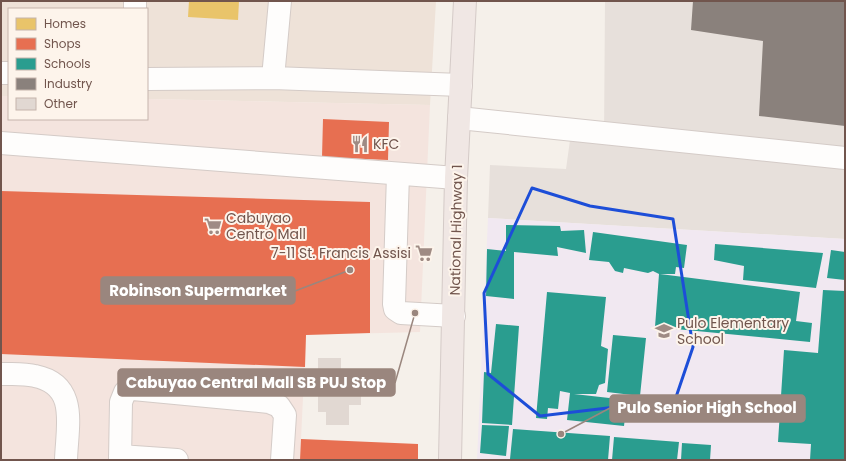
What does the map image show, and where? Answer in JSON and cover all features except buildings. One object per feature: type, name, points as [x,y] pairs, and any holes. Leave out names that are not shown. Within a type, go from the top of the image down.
[{"type":"highway","name":"National Highway 1","points":[[450,460],[456,178],[465,1]]},
{"type":"street","points":[[273,78],[280,1]]},
{"type":"street","points":[[148,79],[273,78],[460,85]]},
{"type":"street","points":[[459,118],[845,158]]},
{"type":"street","points":[[1,143],[456,178]]},
{"type":"street","points":[[398,174],[395,309],[401,312],[454,316]]},
{"type":"street","points":[[1,374],[34,375],[49,380],[61,389],[68,404],[66,460]]},
{"type":"street","points":[[177,460],[120,458],[121,402],[125,392],[133,389],[269,402],[279,406],[285,415],[282,460]]},
{"type":"highlighted area","points":[[532,188],[590,206],[673,219],[693,347],[675,400],[540,416],[488,374],[484,293]]},
{"type":"shaded area","points":[[1,1],[436,1],[430,105],[148,99],[148,8],[8,8],[8,96],[1,96]]},
{"type":"shaded area","points":[[605,1],[845,1],[845,239],[488,218],[490,165],[566,169],[571,133],[604,138]]},
{"type":"shaded area","name":"Cabuyao Centro Mall","points":[[1,96],[8,96],[8,120],[148,120],[148,99],[430,105],[420,332],[306,335],[300,460],[1,460]]},
{"type":"shaded area","name":"Pulo Elementary School","points":[[488,218],[845,239],[845,460],[477,460]]},
{"type":"place","name":"KFC","points":[[360,144]]},
{"type":"place","name":"Cabuyao Centro Mall","points":[[213,226]]},
{"type":"place","name":"7-11 St. Francis Assisi","points":[[424,253]]},
{"type":"place","name":"Robinson Supermarket","points":[[350,270]]},
{"type":"place","name":"Cabuyao Central Mall SB PUJ Stop","points":[[415,313]]},
{"type":"place","name":"Pulo Elementary School","points":[[664,331]]},
{"type":"place","name":"Pulo Senior High School","points":[[561,434]]}]
